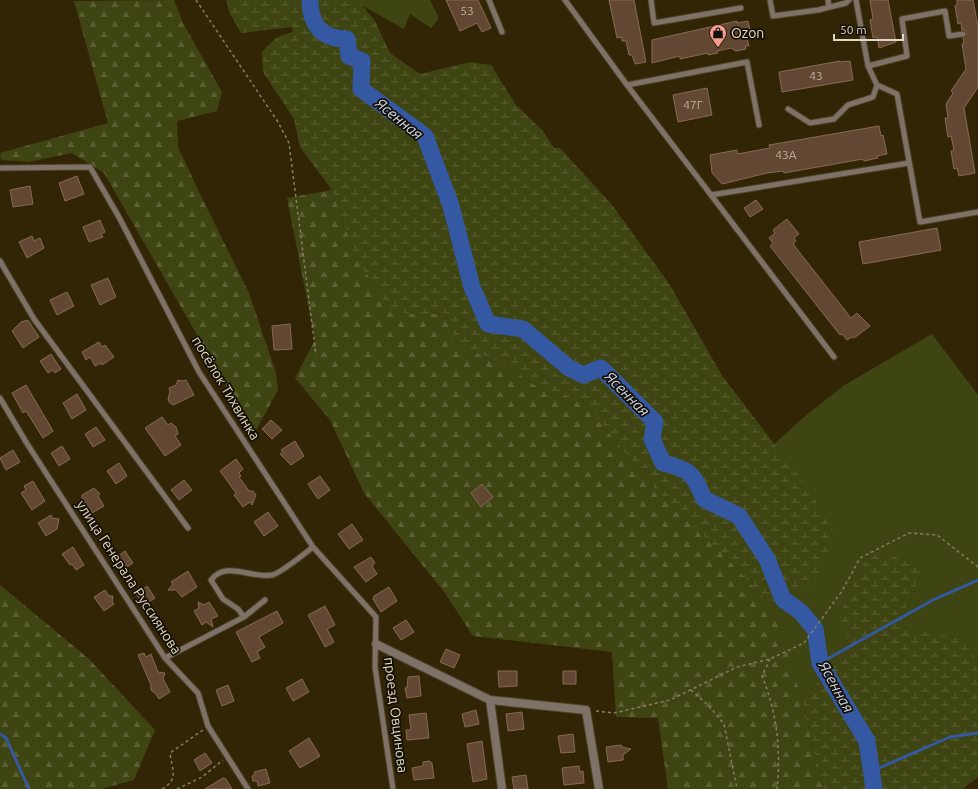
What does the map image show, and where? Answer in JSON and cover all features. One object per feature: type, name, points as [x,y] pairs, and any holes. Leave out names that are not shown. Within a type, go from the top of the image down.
[{"type":"street","points":[[376,644],[490,700],[586,710],[599,789]]},
{"type":"street","points":[[490,700],[502,789]]},
{"type":"lane","points":[[489,0],[502,32]]},
{"type":"lane","points":[[565,0],[627,85],[834,357]]},
{"type":"lane","points":[[651,0],[654,23],[741,8]]},
{"type":"lane","points":[[770,0],[773,16],[829,7],[846,3],[849,0]]},
{"type":"lane","points":[[828,0],[829,7]]},
{"type":"lane","points":[[856,0],[868,66],[878,85],[897,94],[920,222],[978,212]]},
{"type":"lane","points":[[868,66],[907,56],[902,19],[945,11],[948,36],[963,34]]},
{"type":"lane","points":[[627,85],[747,62],[759,125]]},
{"type":"lane","points":[[788,109],[810,124],[834,119],[848,105],[873,97],[878,85]]},
{"type":"lane","points":[[711,195],[909,163]]},
{"type":"lane","name":"посёлок Тихвинка","points":[[0,168],[90,167],[120,219],[199,372],[313,547],[376,617],[376,644]]},
{"type":"lane","points":[[0,261],[34,319],[188,528]]},
{"type":"lane","name":"улица Генерала Руссиянова","points":[[0,398],[26,442],[165,658],[198,693],[208,726],[248,789]]},
{"type":"lane","points":[[244,617],[238,609],[223,599],[211,580],[216,573],[224,570],[272,575],[313,547]]},
{"type":"lane","points":[[165,658],[244,617],[265,600]]},
{"type":"lane","name":"проезд Овцинова","points":[[376,644],[375,667],[393,789]]},
{"type":"path","points":[[196,0],[278,122],[289,143],[316,355]]},
{"type":"path","points":[[586,710],[614,713],[670,700],[737,666],[770,659],[804,643],[842,591],[860,558],[909,533],[937,535],[978,567]]},
{"type":"path","points":[[770,659],[762,676],[772,700],[779,741],[777,789]]},
{"type":"path","points":[[691,690],[709,706],[724,724],[736,789]]},
{"type":"path","points":[[162,789],[170,785],[173,778],[170,753],[208,726]]},
{"type":"path","points":[[177,789],[202,777],[227,757]]},
{"type":"green space","points":[[174,0],[183,23],[222,92],[217,111],[177,121],[178,147],[249,293],[276,373],[278,390],[254,434],[104,173],[72,153],[29,162],[1,160],[0,153],[108,123],[74,1]]},
{"type":"green space","points":[[226,0],[332,0],[333,3],[358,0],[375,21],[390,53],[420,74],[470,62],[491,65],[516,105],[543,131],[554,148],[560,148],[613,206],[670,285],[723,377],[808,488],[836,536],[812,586],[774,608],[724,555],[654,488],[578,395],[551,396],[507,366],[456,343],[446,313],[418,315],[389,310],[356,257],[332,190],[300,147],[294,119],[263,72],[262,52],[277,37],[293,32],[292,27],[241,33],[230,14]]},
{"type":"green space","points":[[320,0],[430,0],[439,18],[431,28],[410,14],[404,29],[356,2],[331,9]]},
{"type":"green space","points":[[332,190],[356,257],[418,315],[446,313],[456,343],[507,366],[551,396],[578,395],[654,488],[724,555],[774,608],[802,700],[824,789],[668,789],[658,718],[616,717],[612,652],[473,636],[445,593],[364,493],[330,420],[295,378],[315,340],[287,198]]},
{"type":"green space","points":[[932,334],[978,395],[978,661],[962,638],[903,627],[902,618],[921,573],[802,700],[774,608],[812,586],[774,444],[804,417],[843,386]]},
{"type":"green space","points":[[874,549],[913,564],[921,573],[902,618],[903,627],[962,638],[978,661],[978,777],[962,789],[824,789],[802,700],[851,646],[839,617],[860,570]]},
{"type":"green space","points":[[0,585],[89,659],[155,730],[134,780],[101,789],[0,789]]},
{"type":"building","points":[[446,0],[478,0],[491,28],[482,32],[477,23],[460,31]]},
{"type":"building","points":[[609,0],[634,0],[646,62],[635,64],[632,55],[629,55],[626,41],[622,41],[622,37],[617,38]]},
{"type":"building","points":[[870,0],[888,0],[896,42],[879,48],[877,37],[873,38],[870,20],[873,19]]},
{"type":"building","points":[[957,0],[973,0],[978,27],[978,87],[964,108],[975,173],[959,176],[957,168],[954,169],[951,151],[954,150],[951,136],[948,137],[945,118],[948,118],[946,104],[953,93],[951,91],[966,69],[962,44],[964,43],[963,38],[967,34],[965,30],[962,30],[961,23],[958,24],[955,6],[957,5]]},
{"type":"building","points":[[737,21],[737,23],[748,21],[752,38],[747,39],[749,46],[745,46],[746,49],[736,51],[731,48],[717,51],[718,53],[708,55],[708,53],[680,59],[680,56],[652,63],[652,40]]},
{"type":"building","points":[[840,61],[850,61],[853,80],[782,92],[779,72]]},
{"type":"building","points":[[707,88],[712,115],[678,122],[673,95]]},
{"type":"building","points":[[879,126],[881,136],[883,135],[887,154],[877,156],[878,158],[864,161],[863,159],[784,173],[783,171],[767,173],[722,184],[712,173],[710,155],[737,150],[737,154],[770,148],[769,145]]},
{"type":"building","points":[[77,176],[84,194],[65,201],[59,183]]},
{"type":"building","points":[[30,186],[33,204],[13,207],[10,190]]},
{"type":"building","points":[[756,200],[763,209],[750,217],[744,208]]},
{"type":"building","points":[[787,219],[799,234],[794,238],[796,241],[793,244],[851,318],[857,313],[870,326],[854,338],[852,337],[847,340],[842,334],[840,335],[770,246],[773,243],[769,238],[775,233],[773,230]]},
{"type":"building","points":[[100,220],[105,232],[101,234],[103,237],[89,242],[83,227]]},
{"type":"building","points":[[937,228],[941,250],[863,264],[859,242]]},
{"type":"building","points":[[32,236],[34,241],[40,238],[44,248],[27,258],[19,242]]},
{"type":"building","points":[[108,278],[116,297],[100,305],[91,285]]},
{"type":"building","points":[[67,292],[74,306],[57,315],[50,300]]},
{"type":"building","points":[[28,320],[39,337],[23,348],[12,331],[21,322]]},
{"type":"building","points":[[290,324],[292,349],[274,350],[272,326]]},
{"type":"building","points":[[99,342],[102,347],[105,345],[114,357],[102,365],[101,363],[95,366],[90,357],[86,360],[82,352]]},
{"type":"building","points":[[51,354],[61,369],[55,373],[53,370],[48,373],[40,361]]},
{"type":"building","points":[[178,380],[186,380],[194,395],[173,405],[168,400],[170,391],[169,388],[176,385]]},
{"type":"building","points":[[26,385],[53,431],[43,438],[26,411],[23,413],[12,393]]},
{"type":"building","points":[[77,394],[86,410],[72,419],[63,403]]},
{"type":"building","points":[[162,417],[168,425],[171,423],[176,427],[178,434],[175,436],[181,445],[165,456],[145,428]]},
{"type":"building","points":[[271,420],[282,430],[272,439],[262,429]]},
{"type":"building","points":[[96,427],[105,440],[93,447],[85,434]]},
{"type":"building","points":[[295,441],[304,456],[291,465],[280,454],[283,452],[281,450]]},
{"type":"building","points":[[62,446],[70,459],[59,466],[51,453]]},
{"type":"building","points":[[13,450],[20,462],[6,470],[0,458]]},
{"type":"building","points":[[236,459],[243,469],[239,473],[241,476],[239,477],[249,491],[253,491],[256,495],[252,505],[250,502],[243,507],[234,495],[236,493],[220,471]]},
{"type":"building","points":[[119,463],[127,476],[116,484],[107,471]]},
{"type":"building","points":[[320,476],[330,490],[318,499],[308,484]]},
{"type":"building","points":[[184,480],[192,490],[179,500],[171,490]]},
{"type":"building","points":[[33,481],[45,501],[32,510],[21,493],[26,490],[24,486]]},
{"type":"building","points":[[482,484],[493,497],[481,507],[471,493]]},
{"type":"building","points":[[94,488],[100,494],[98,496],[104,506],[90,514],[82,502],[82,495]]},
{"type":"building","points":[[268,512],[278,526],[264,536],[254,522]]},
{"type":"building","points":[[51,515],[52,518],[59,519],[57,529],[46,536],[38,523]]},
{"type":"building","points":[[352,524],[363,540],[349,549],[338,534]]},
{"type":"building","points":[[73,547],[84,565],[76,570],[72,564],[70,565],[62,554]]},
{"type":"building","points":[[125,551],[133,563],[122,570],[114,559]]},
{"type":"building","points":[[371,557],[375,563],[372,566],[377,574],[366,582],[354,567]]},
{"type":"building","points":[[188,571],[197,587],[182,597],[176,590],[168,590],[173,584],[171,582]]},
{"type":"building","points":[[147,586],[155,598],[144,605],[136,594]]},
{"type":"building","points":[[389,587],[397,601],[381,612],[373,599],[374,596]]},
{"type":"building","points":[[105,590],[109,596],[113,596],[112,601],[114,604],[104,611],[94,597]]},
{"type":"building","points":[[198,602],[204,605],[209,602],[218,616],[211,619],[213,627],[206,622],[202,625],[194,611],[199,608]]},
{"type":"building","points":[[325,606],[335,625],[327,629],[334,642],[325,647],[308,615]]},
{"type":"building","points":[[277,611],[283,623],[259,637],[265,647],[257,652],[260,658],[252,662],[236,632]]},
{"type":"building","points":[[406,620],[414,632],[401,640],[393,628]]},
{"type":"building","points":[[446,649],[460,655],[454,668],[440,662]]},
{"type":"building","points":[[144,653],[146,657],[151,654],[158,672],[165,673],[163,679],[170,692],[159,699],[151,690],[151,685],[138,655]]},
{"type":"building","points":[[498,671],[517,671],[517,686],[499,687]]},
{"type":"building","points":[[563,671],[576,671],[576,684],[563,684]]},
{"type":"building","points":[[419,676],[421,696],[407,698],[405,688],[407,688],[408,677]]},
{"type":"building","points":[[302,679],[309,692],[293,701],[286,688]]},
{"type":"building","points":[[228,685],[234,701],[222,706],[216,690]]},
{"type":"building","points":[[476,710],[479,724],[465,727],[462,714]]},
{"type":"building","points":[[522,712],[524,729],[508,731],[506,714]]},
{"type":"building","points":[[426,713],[429,738],[407,740],[406,730],[411,730],[409,715]]},
{"type":"building","points":[[573,734],[575,752],[561,753],[558,736]]},
{"type":"building","points":[[309,738],[320,756],[300,768],[289,751]]},
{"type":"building","points":[[482,741],[487,779],[473,782],[467,744]]},
{"type":"building","points":[[621,745],[622,747],[631,749],[623,755],[623,760],[608,762],[606,747]]},
{"type":"building","points":[[205,753],[212,763],[200,771],[194,760]]},
{"type":"building","points":[[429,761],[432,763],[434,778],[414,780],[412,768],[423,766],[423,762]]},
{"type":"building","points":[[579,766],[580,772],[583,771],[584,783],[564,785],[562,768]]},
{"type":"building","points":[[266,769],[270,783],[258,786],[257,781],[253,781],[252,776],[255,774],[254,772]]},
{"type":"building","points":[[526,775],[528,789],[514,789],[512,777]]},
{"type":"building","points":[[223,778],[226,779],[232,789],[205,789]]},
{"type":"waterway","name":"Ясенная","points":[[310,0],[312,16],[319,28],[330,36],[347,39],[349,56],[362,61],[361,89],[425,136],[451,206],[472,287],[488,324],[523,329],[569,368],[583,375],[601,368],[655,422],[652,439],[663,463],[685,470],[694,478],[704,499],[739,516],[767,559],[783,599],[801,612],[815,629],[820,663],[867,741],[874,789]]},
{"type":"waterway","points":[[820,663],[933,600],[978,580]]},
{"type":"waterway","points":[[870,772],[950,737],[978,733]]},
{"type":"waterway","points":[[0,734],[6,738],[29,789]]},
{"type":"place","name":"Ozon","points":[[718,48]]}]
